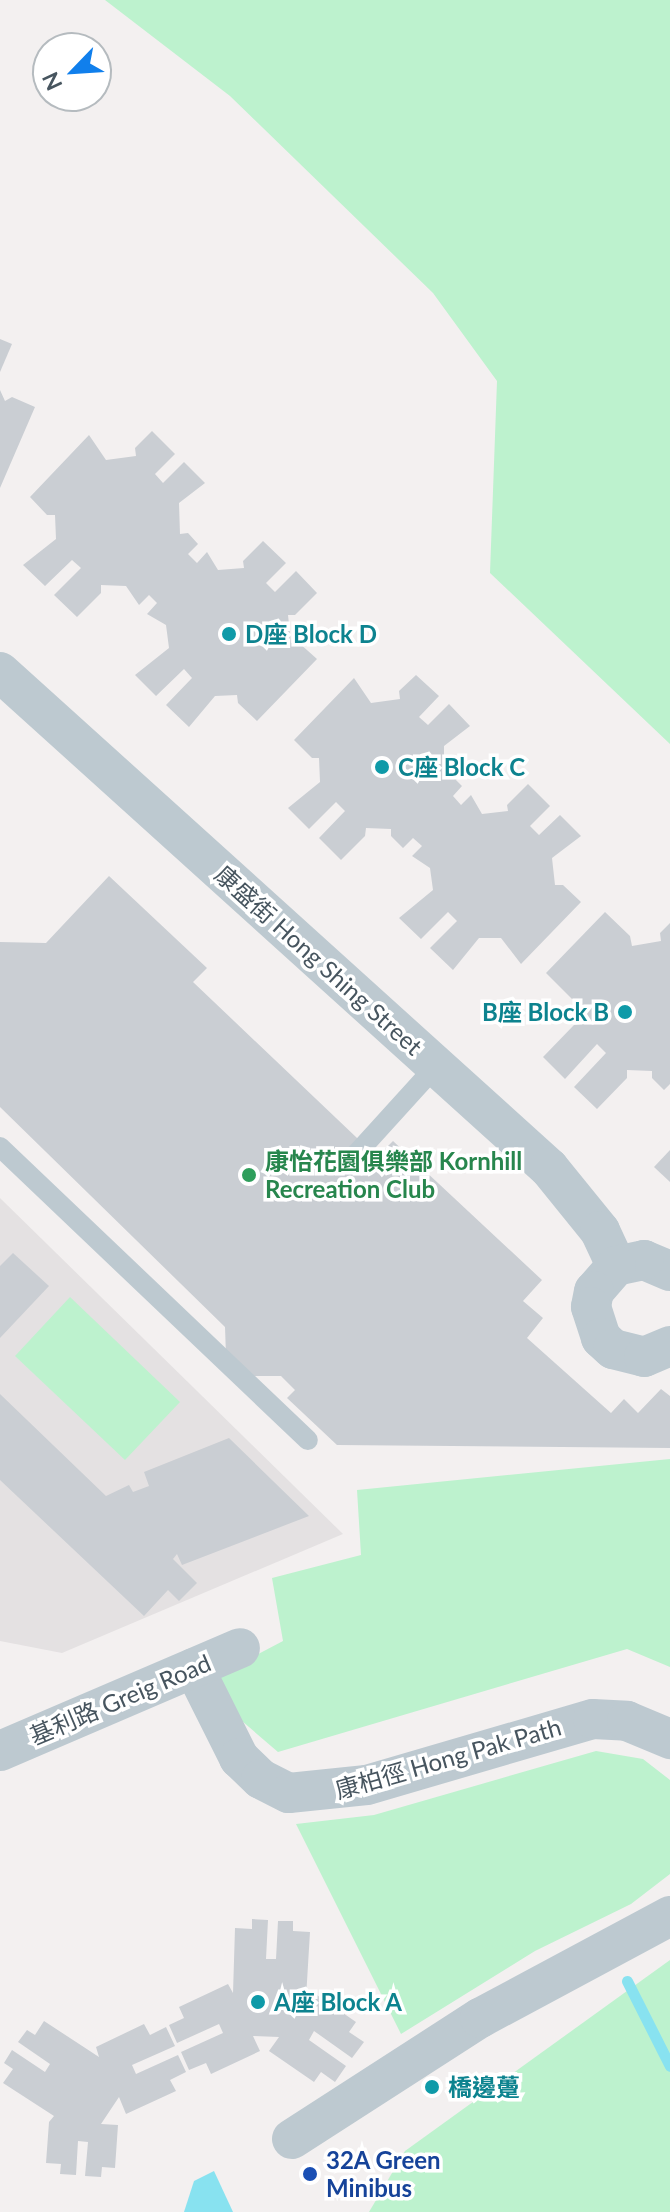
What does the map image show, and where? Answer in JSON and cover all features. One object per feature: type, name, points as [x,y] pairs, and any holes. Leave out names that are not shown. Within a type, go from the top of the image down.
[{"type":"street","name":"康盛街 Hong Shing Street","points":[[0,672],[436,1066],[576,1198],[600,1231],[616,1266]]},
{"type":"street","points":[[670,1271],[644,1260],[616,1266],[594,1291],[593,1323],[601,1338],[628,1356],[644,1357],[670,1346]]},
{"type":"street","name":"基利路 Greig Road","points":[[0,1751],[240,1648]]},
{"type":"street","name":"康柏徑 Hong Pak Path","points":[[194,1668],[239,1758],[261,1779],[289,1793],[367,1785],[593,1719],[627,1721],[670,1739]]},
{"type":"street","points":[[292,2139],[493,2010],[670,1916]]},
{"type":"lane","points":[[348,1163],[436,1066]]},
{"type":"lane","points":[[0,1147],[308,1440]]},
{"type":"shaded area","points":[[0,1198],[343,1534],[62,1653],[0,1641]]},
{"type":"green space","points":[[105,0],[670,0],[670,744],[490,573],[497,381],[433,293],[230,96]]},
{"type":"green space","points":[[70,1297],[180,1402],[125,1460],[15,1356]]},
{"type":"green space","points":[[670,1459],[670,1667],[627,1649],[278,1752],[200,1685],[283,1641],[272,1578],[361,1555],[357,1490]]},
{"type":"green space","points":[[596,1751],[643,1759],[670,1780],[670,1874],[631,1904],[535,1951],[401,2034],[296,1824],[374,1815]]},
{"type":"green space","points":[[670,1960],[670,2212],[369,2212],[405,2151]]},
{"type":"water","points":[[214,2171],[233,2212],[184,2212],[194,2181]]},
{"type":"building","points":[[0,339],[12,344],[0,372]]},
{"type":"building","points":[[0,390],[5,401],[12,397],[35,407],[0,488]]},
{"type":"building","points":[[152,431],[175,454],[155,474],[163,483],[184,462],[205,483],[179,503],[180,534],[188,533],[198,544],[188,554],[197,563],[207,552],[218,570],[244,568],[243,561],[263,541],[286,563],[266,583],[275,592],[296,571],[317,593],[295,615],[288,615],[291,643],[298,642],[317,659],[257,721],[238,703],[237,695],[215,696],[189,727],[166,705],[192,678],[184,669],[156,696],[135,675],[169,648],[166,625],[147,614],[157,603],[149,595],[139,605],[126,586],[101,585],[101,593],[77,617],[54,595],[81,568],[72,560],[45,586],[23,565],[56,539],[55,515],[47,515],[30,497],[89,435],[106,460],[136,456],[135,448]]},
{"type":"building","points":[[416,675],[439,696],[419,717],[428,725],[449,704],[470,726],[444,746],[444,777],[452,776],[462,786],[453,796],[461,805],[471,795],[482,814],[508,811],[507,805],[528,784],[550,806],[530,826],[539,835],[560,815],[581,836],[552,858],[555,885],[563,885],[581,902],[521,964],[501,938],[479,938],[453,970],[430,948],[457,921],[448,912],[421,939],[399,918],[433,890],[430,868],[412,856],[422,846],[413,838],[403,848],[391,836],[391,829],[366,828],[365,836],[341,860],[319,838],[345,811],[336,802],[309,829],[288,808],[320,782],[319,758],[312,758],[294,740],[354,678],[371,703],[400,699],[399,691]]},
{"type":"building","name":"康怡花園俱樂部 Kornhill Recreation Club","points":[[109,876],[207,968],[193,982],[377,1157],[393,1141],[542,1280],[523,1301],[543,1318],[527,1338],[611,1413],[624,1399],[638,1413],[661,1389],[670,1396],[670,1448],[337,1445],[287,1398],[295,1390],[281,1376],[248,1376],[226,1356],[225,1327],[0,1107],[0,942],[46,943]]},
{"type":"building","name":"B座 Block B","points":[[605,912],[630,936],[632,946],[661,941],[660,933],[670,923],[670,1084],[664,1090],[652,1078],[652,1071],[627,1070],[627,1078],[597,1109],[574,1087],[606,1053],[597,1044],[565,1079],[543,1057],[574,1025],[581,1024],[580,999],[572,999],[546,973]]},
{"type":"building","points":[[670,1150],[670,1182],[654,1167]]},
{"type":"building","points":[[13,1253],[49,1286],[0,1338],[0,1266]]},
{"type":"building","points":[[0,1394],[106,1496],[129,1485],[133,1492],[149,1486],[144,1472],[229,1438],[309,1516],[182,1565],[177,1554],[173,1559],[197,1583],[179,1601],[168,1590],[144,1616],[0,1480]]},
{"type":"building","name":"A座 Block A","points":[[252,1919],[268,1920],[266,1959],[276,1959],[278,1921],[293,1921],[293,1931],[310,1932],[306,1998],[311,1991],[356,2022],[349,2032],[364,2042],[352,2058],[314,2031],[309,2040],[346,2066],[335,2082],[321,2072],[314,2082],[269,2051],[279,2037],[253,2036],[260,2051],[211,2074],[206,2063],[189,2070],[181,2052],[223,2033],[219,2024],[177,2043],[169,2025],[184,2018],[179,2007],[228,1984],[233,1993],[235,1928],[252,1929]]},
{"type":"building","points":[[44,2021],[99,2057],[96,2047],[144,2024],[150,2035],[166,2027],[175,2046],[132,2065],[136,2074],[178,2055],[186,2072],[170,2080],[176,2091],[126,2114],[119,2097],[101,2124],[118,2125],[115,2168],[102,2167],[101,2177],[85,2176],[88,2142],[78,2141],[76,2175],[60,2174],[61,2164],[46,2163],[49,2122],[54,2116],[3,2083],[13,2069],[4,2063],[12,2050],[45,2072],[50,2064],[18,2042],[27,2030],[35,2035]]},
{"type":"waterway","points":[[627,1981],[670,2066]]},
{"type":"place","name":"D座 Block D","points":[[229,634]]},
{"type":"place","name":"C座 Block C","points":[[382,767]]},
{"type":"place","name":"B座 Block B","points":[[625,1012]]},
{"type":"place","name":"康怡花園俱樂部 Kornhill Recreation Club","points":[[249,1175]]},
{"type":"place","name":"A座 Block A","points":[[258,2002]]},
{"type":"place","name":"橋邊躉","points":[[432,2087]]},
{"type":"place","name":"32A Green Minibus","points":[[310,2174]]}]
